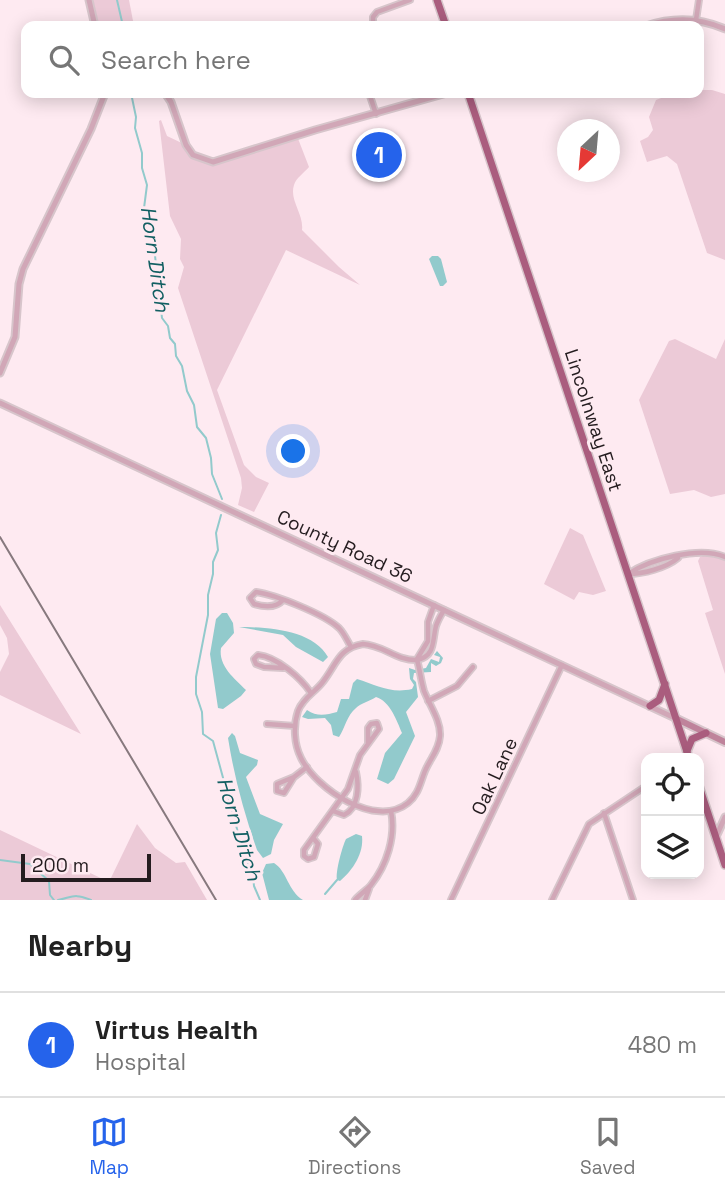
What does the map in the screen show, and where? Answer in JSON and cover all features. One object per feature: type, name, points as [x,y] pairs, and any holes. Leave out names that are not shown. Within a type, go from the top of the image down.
[{"type":"highway","points":[[438,0],[444,21]]},
{"type":"highway","name":"Lincolnway East","points":[[470,98],[688,753]]},
{"type":"highway","points":[[650,706],[659,700],[665,683]]},
{"type":"highway","points":[[690,753],[692,739],[706,733]]},
{"type":"highway","points":[[704,801],[725,865]]},
{"type":"main road","points":[[677,719],[725,742]]},
{"type":"street","points":[[89,0],[94,21]]},
{"type":"street","points":[[373,21],[377,12],[410,0]]},
{"type":"street","points":[[696,20],[699,0]]},
{"type":"street","points":[[665,21],[699,21]]},
{"type":"street","points":[[704,22],[725,29]]},
{"type":"street","points":[[0,373],[15,337],[19,284],[23,269],[91,129],[103,98]]},
{"type":"street","points":[[168,98],[186,145],[193,155],[213,162],[430,98]]},
{"type":"street","points":[[371,98],[376,114]]},
{"type":"street","name":"County Road 36","points":[[0,403],[677,719]]},
{"type":"street","points":[[628,574],[636,568],[671,556],[679,557],[704,551],[725,557]]},
{"type":"street","points":[[283,600],[277,605],[269,606],[254,604],[250,598],[256,592],[283,600],[336,626],[351,647]]},
{"type":"street","points":[[434,605],[428,622],[428,641],[417,660],[428,701],[440,729],[438,748],[414,797],[402,807],[377,812],[355,804],[322,783],[307,767],[296,744],[295,726],[299,707],[324,680],[338,656],[351,647],[372,645],[404,659],[417,660],[424,658],[431,650],[435,627],[444,610]]},
{"type":"street","points":[[283,668],[259,666],[254,659],[258,654],[265,656],[299,678],[312,693]]},
{"type":"street","name":"Oak Lane","points":[[451,900],[562,665]]},
{"type":"street","points":[[428,701],[457,685],[473,667]]},
{"type":"street","points":[[267,724],[295,726]]},
{"type":"street","points":[[314,839],[351,784],[357,761],[368,743]]},
{"type":"street","points":[[295,777],[307,767]]},
{"type":"street","points":[[333,811],[346,814],[355,804],[355,771]]},
{"type":"street","points":[[552,900],[587,827],[641,789]]},
{"type":"street","points":[[365,900],[392,841],[394,828],[391,811]]},
{"type":"street","points":[[604,813],[633,900]]},
{"type":"street","points":[[716,837],[725,817]]},
{"type":"street","points":[[355,900],[369,888]]},
{"type":"shaded area","points":[[93,0],[129,0],[133,21],[98,21]]},
{"type":"shaded area","points":[[704,90],[725,94],[725,260],[707,253],[677,164],[667,156],[647,162],[640,141],[648,137],[653,130],[649,117],[656,100],[704,98]]},
{"type":"shaded area","points":[[161,120],[167,136],[186,145],[193,155],[213,162],[297,136],[309,167],[296,180],[293,191],[302,230],[360,285],[286,250],[217,390],[244,465],[256,477],[269,483],[254,512],[238,505],[241,478],[178,288],[184,267],[180,259],[181,239],[170,216]]},
{"type":"shaded area","points":[[675,339],[716,359],[725,339],[725,494],[711,497],[694,490],[670,494],[639,400],[669,341]]},
{"type":"shaded area","points":[[570,528],[583,535],[606,591],[593,595],[579,592],[574,600],[544,584]]},
{"type":"shaded area","points":[[705,555],[725,560],[725,674],[705,613],[713,610],[698,561]]},
{"type":"shaded area","points":[[0,605],[81,734],[0,695],[0,672],[9,654],[7,638],[0,625]]},
{"type":"shaded area","points":[[137,824],[155,848],[176,863],[185,862],[207,900],[0,900],[0,830],[109,882]]},
{"type":"water","points":[[432,256],[441,259],[447,282],[443,286],[440,286],[429,259]]},
{"type":"water","points":[[222,613],[227,613],[233,623],[234,633],[221,648],[222,661],[228,672],[246,690],[223,709],[218,708],[210,654],[216,619]]},
{"type":"water","points":[[239,627],[276,629],[301,636],[321,648],[328,657],[323,662],[296,647],[283,635]]},
{"type":"water","points":[[437,651],[443,658],[441,663],[436,666],[431,663],[431,672],[414,673],[418,697],[406,712],[415,736],[394,779],[388,784],[377,779],[385,753],[402,733],[392,712],[381,699],[376,697],[356,708],[350,714],[339,737],[333,735],[331,725],[325,718],[302,717],[307,710],[322,715],[337,712],[341,699],[349,699],[353,683],[357,679],[390,690],[412,689],[414,685],[410,679],[409,668],[426,668],[431,659],[439,662],[440,657],[434,655]]},
{"type":"water","points":[[232,733],[240,753],[258,760],[246,777],[260,814],[283,824],[274,840],[271,854],[263,858],[257,850],[236,780],[228,738]]},
{"type":"water","points":[[356,834],[362,836],[357,861],[340,881],[337,880],[344,843]]},
{"type":"water","points":[[274,863],[294,892],[303,900],[269,900],[262,873],[266,864]]},
{"type":"waterway","name":"Horn Ditch","points":[[117,0],[122,21]]},
{"type":"waterway","name":"Horn Ditch","points":[[132,98],[135,128],[147,185],[144,208],[151,220],[162,318],[175,344],[176,356],[182,366],[187,391],[194,405],[197,427],[206,438],[212,474],[222,499]]},
{"type":"waterway","name":"Horn Ditch","points":[[221,515],[216,533],[218,550],[213,562],[208,615],[196,677],[196,694],[202,712],[203,734],[213,741],[240,840],[246,849],[247,862],[252,867],[254,886],[260,900]]},
{"type":"waterway","points":[[0,860],[30,864],[49,881],[50,895],[54,900]]},
{"type":"waterway","points":[[325,894],[337,880]]},
{"type":"waterway","points":[[58,900],[77,896],[91,900]]},
{"type":"railway","points":[[0,537],[216,900]]},
{"type":"place","name":"Virtus Health","points":[[379,155]]}]
